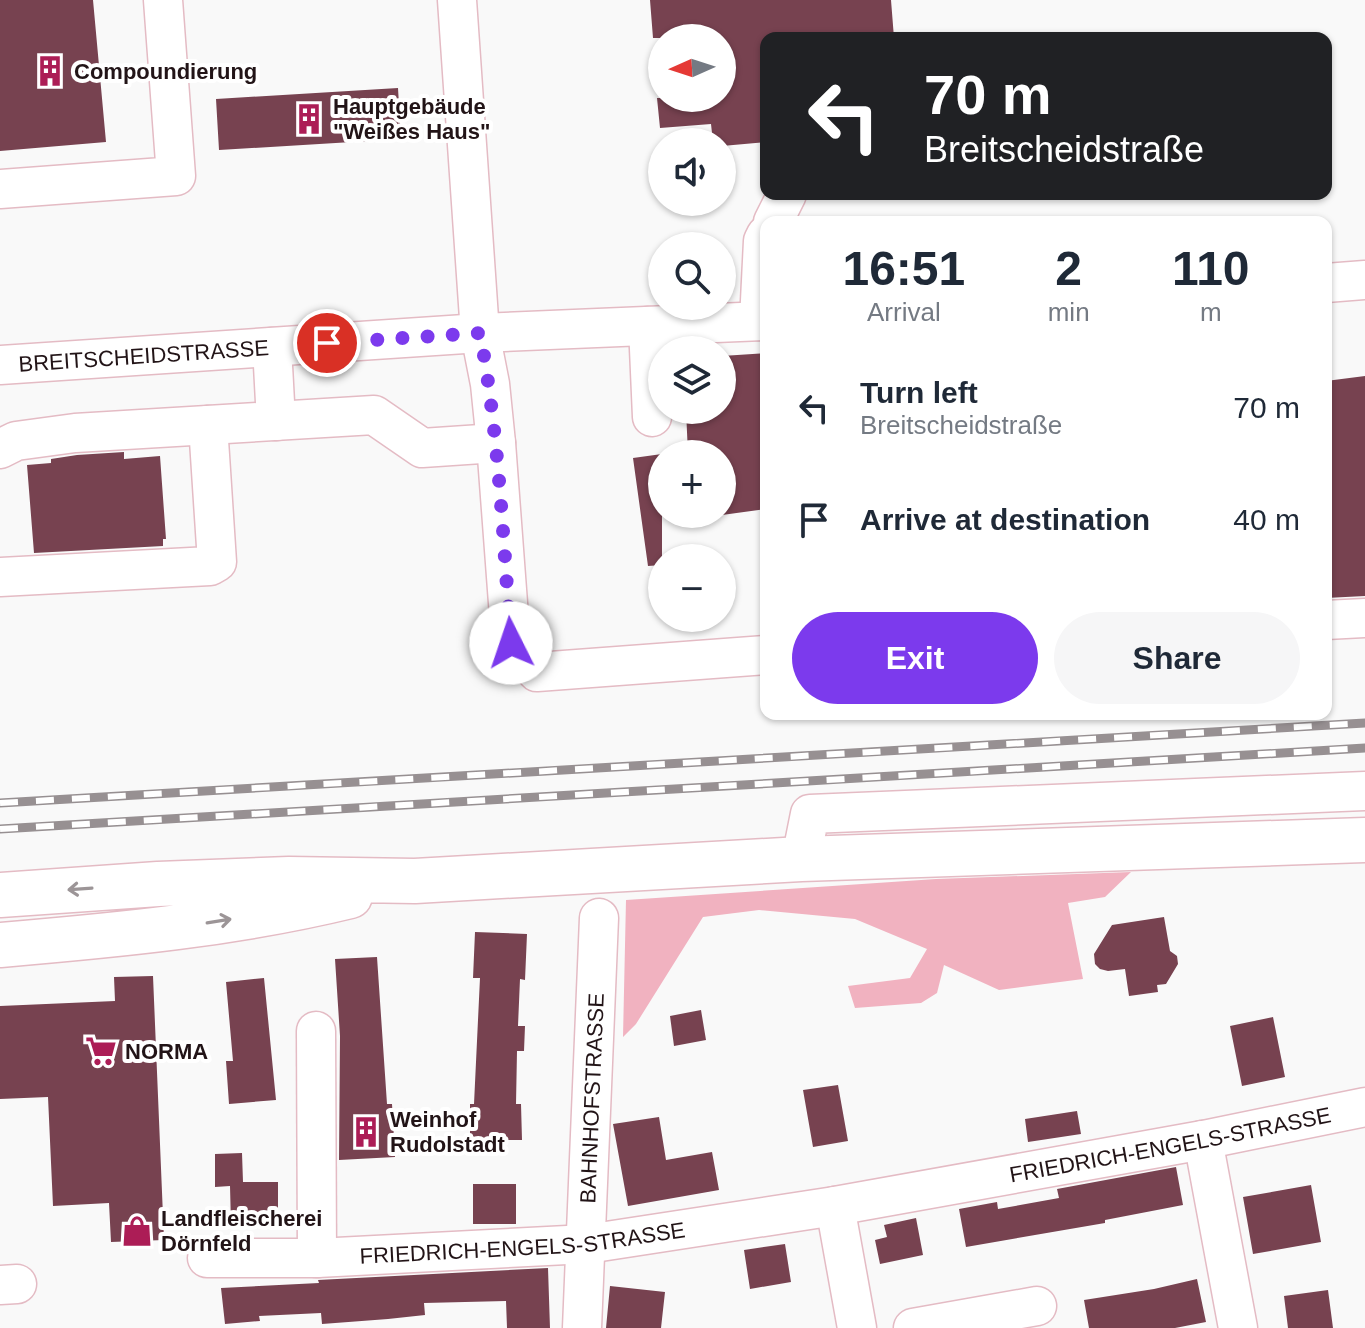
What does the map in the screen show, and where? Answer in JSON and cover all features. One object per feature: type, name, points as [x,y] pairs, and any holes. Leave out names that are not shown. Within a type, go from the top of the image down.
[{"type":"main road","points":[[0,895],[158,884],[289,879],[415,881],[801,859],[1365,840]]},
{"type":"main road","points":[[0,945],[158,931],[299,908],[415,881]]},
{"type":"street","points":[[0,189],[176,176],[163,0]]},
{"type":"street","points":[[457,0],[480,333],[490,384],[496,443],[511,643],[537,672],[760,655]]},
{"type":"street","points":[[1332,283],[1365,280]]},
{"type":"street","name":"BREITSCHEIDSTRASSE","points":[[0,365],[480,333],[760,321]]},
{"type":"street","points":[[648,326],[648,336]]},
{"type":"street","points":[[272,347],[276,421]]},
{"type":"street","points":[[0,449],[16,441],[75,433],[374,415],[422,448],[496,443]]},
{"type":"street","points":[[0,577],[210,566],[217,562],[208,425]]},
{"type":"street","points":[[1332,620],[1365,618]]},
{"type":"street","points":[[801,859],[810,814],[1365,791]]},
{"type":"street","name":"BAHNHOFSTRASSE","points":[[582,1328],[599,918]]},
{"type":"street","points":[[316,1031],[317,1258]]},
{"type":"street","name":"FRIEDRICH-ENGELS-STRASSE","points":[[207,1258],[317,1258],[587,1244],[835,1206],[1203,1140],[1365,1107]]},
{"type":"street","points":[[1203,1140],[1238,1328]]},
{"type":"street","points":[[835,1206],[857,1328]]},
{"type":"street","points":[[913,1328],[1037,1306]]},
{"type":"shaded area","points":[[1131,872],[1105,897],[1068,903],[1083,979],[999,990],[944,965],[937,993],[921,1003],[855,1008],[848,986],[910,978],[927,949],[855,919],[759,910],[703,917],[636,1024],[623,1037],[626,900],[936,879]]},
{"type":"building","name":"Compoundierung","points":[[0,0],[93,0],[106,142],[0,151]]},
{"type":"building","points":[[650,0],[891,0],[894,32],[760,32],[760,143],[736,145],[736,128],[711,128],[711,124],[660,128],[658,112],[736,112],[736,24],[652,24]]},
{"type":"building","name":"Hauptgebäude \"Weißes Haus\"","points":[[398,88],[401,139],[219,150],[216,99]]},
{"type":"building","points":[[760,353],[760,510],[736,513],[736,440],[687,440],[687,424],[736,424],[736,355]]},
{"type":"building","points":[[1365,376],[1365,596],[1332,598],[1332,380]]},
{"type":"building","points":[[124,452],[124,459],[160,456],[166,539],[163,539],[163,546],[34,553],[27,465],[51,463],[51,459],[77,455]]},
{"type":"building","points":[[648,456],[648,528],[662,528],[662,544],[648,544],[648,566],[633,458]]},
{"type":"building","points":[[1164,917],[1170,951],[1177,956],[1178,964],[1166,984],[1157,985],[1158,992],[1129,996],[1125,969],[1100,969],[1095,964],[1094,954],[1112,925]]},
{"type":"building","points":[[475,932],[527,934],[525,980],[520,979],[518,1026],[525,1026],[524,1051],[517,1051],[516,1104],[521,1104],[522,1140],[470,1140],[480,978],[473,978]]},
{"type":"building","points":[[377,957],[387,1104],[392,1104],[395,1157],[339,1160],[340,1036],[335,959]]},
{"type":"building","name":"NORMA","points":[[153,976],[164,1240],[111,1242],[109,1203],[53,1206],[48,1097],[0,1099],[0,1006],[115,1001],[114,977]]},
{"type":"building","points":[[264,978],[276,1100],[229,1104],[226,1061],[233,1061],[226,982]]},
{"type":"building","points":[[701,1010],[706,1040],[674,1046],[670,1016]]},
{"type":"building","points":[[1273,1017],[1285,1077],[1242,1086],[1230,1026]]},
{"type":"building","points":[[838,1085],[848,1141],[813,1147],[803,1090]]},
{"type":"building","points":[[1077,1111],[1081,1134],[1028,1142],[1025,1119]]},
{"type":"building","points":[[659,1117],[666,1160],[712,1152],[719,1190],[628,1206],[613,1124]]},
{"type":"building","points":[[242,1153],[243,1182],[278,1182],[278,1224],[231,1225],[230,1186],[215,1187],[215,1154]]},
{"type":"building","points":[[1176,1167],[1183,1205],[1105,1220],[1105,1223],[966,1247],[959,1209],[997,1202],[998,1209],[1059,1198],[1057,1189]]},
{"type":"building","points":[[473,1184],[516,1184],[516,1224],[473,1224]]},
{"type":"building","points":[[1311,1185],[1321,1242],[1253,1254],[1243,1197]]},
{"type":"building","points":[[916,1218],[923,1255],[880,1264],[875,1240],[887,1237],[884,1225]]},
{"type":"building","points":[[785,1244],[791,1282],[750,1289],[744,1250]]},
{"type":"building","points":[[548,1268],[550,1328],[507,1328],[506,1301],[424,1303],[425,1315],[388,1319],[322,1324],[321,1313],[259,1316],[260,1321],[225,1324],[221,1288]]},
{"type":"building","points":[[1197,1279],[1206,1322],[1175,1328],[1089,1328],[1084,1300]]},
{"type":"building","points":[[610,1286],[665,1292],[661,1328],[606,1328]]},
{"type":"building","points":[[1328,1290],[1333,1328],[1288,1328],[1284,1296]]},
{"type":"railway","points":[[0,803],[1365,723]]},
{"type":"railway","points":[[0,829],[1365,748]]},
{"type":"place","name":"Compoundierung","points":[[50,71]]},
{"type":"place","name":"Hauptgebäude \"Weißes Haus\"","points":[[309,119]]},
{"type":"place","name":"NORMA","points":[[101,1051]]},
{"type":"place","name":"Weinhof Rudolstadt","points":[[366,1132]]},
{"type":"place","name":"Landfleischerei Dörnfeld","points":[[137,1231]]},
{"type":"route","points":[[327,343],[480,333],[490,384],[496,443],[511,643]]}]
